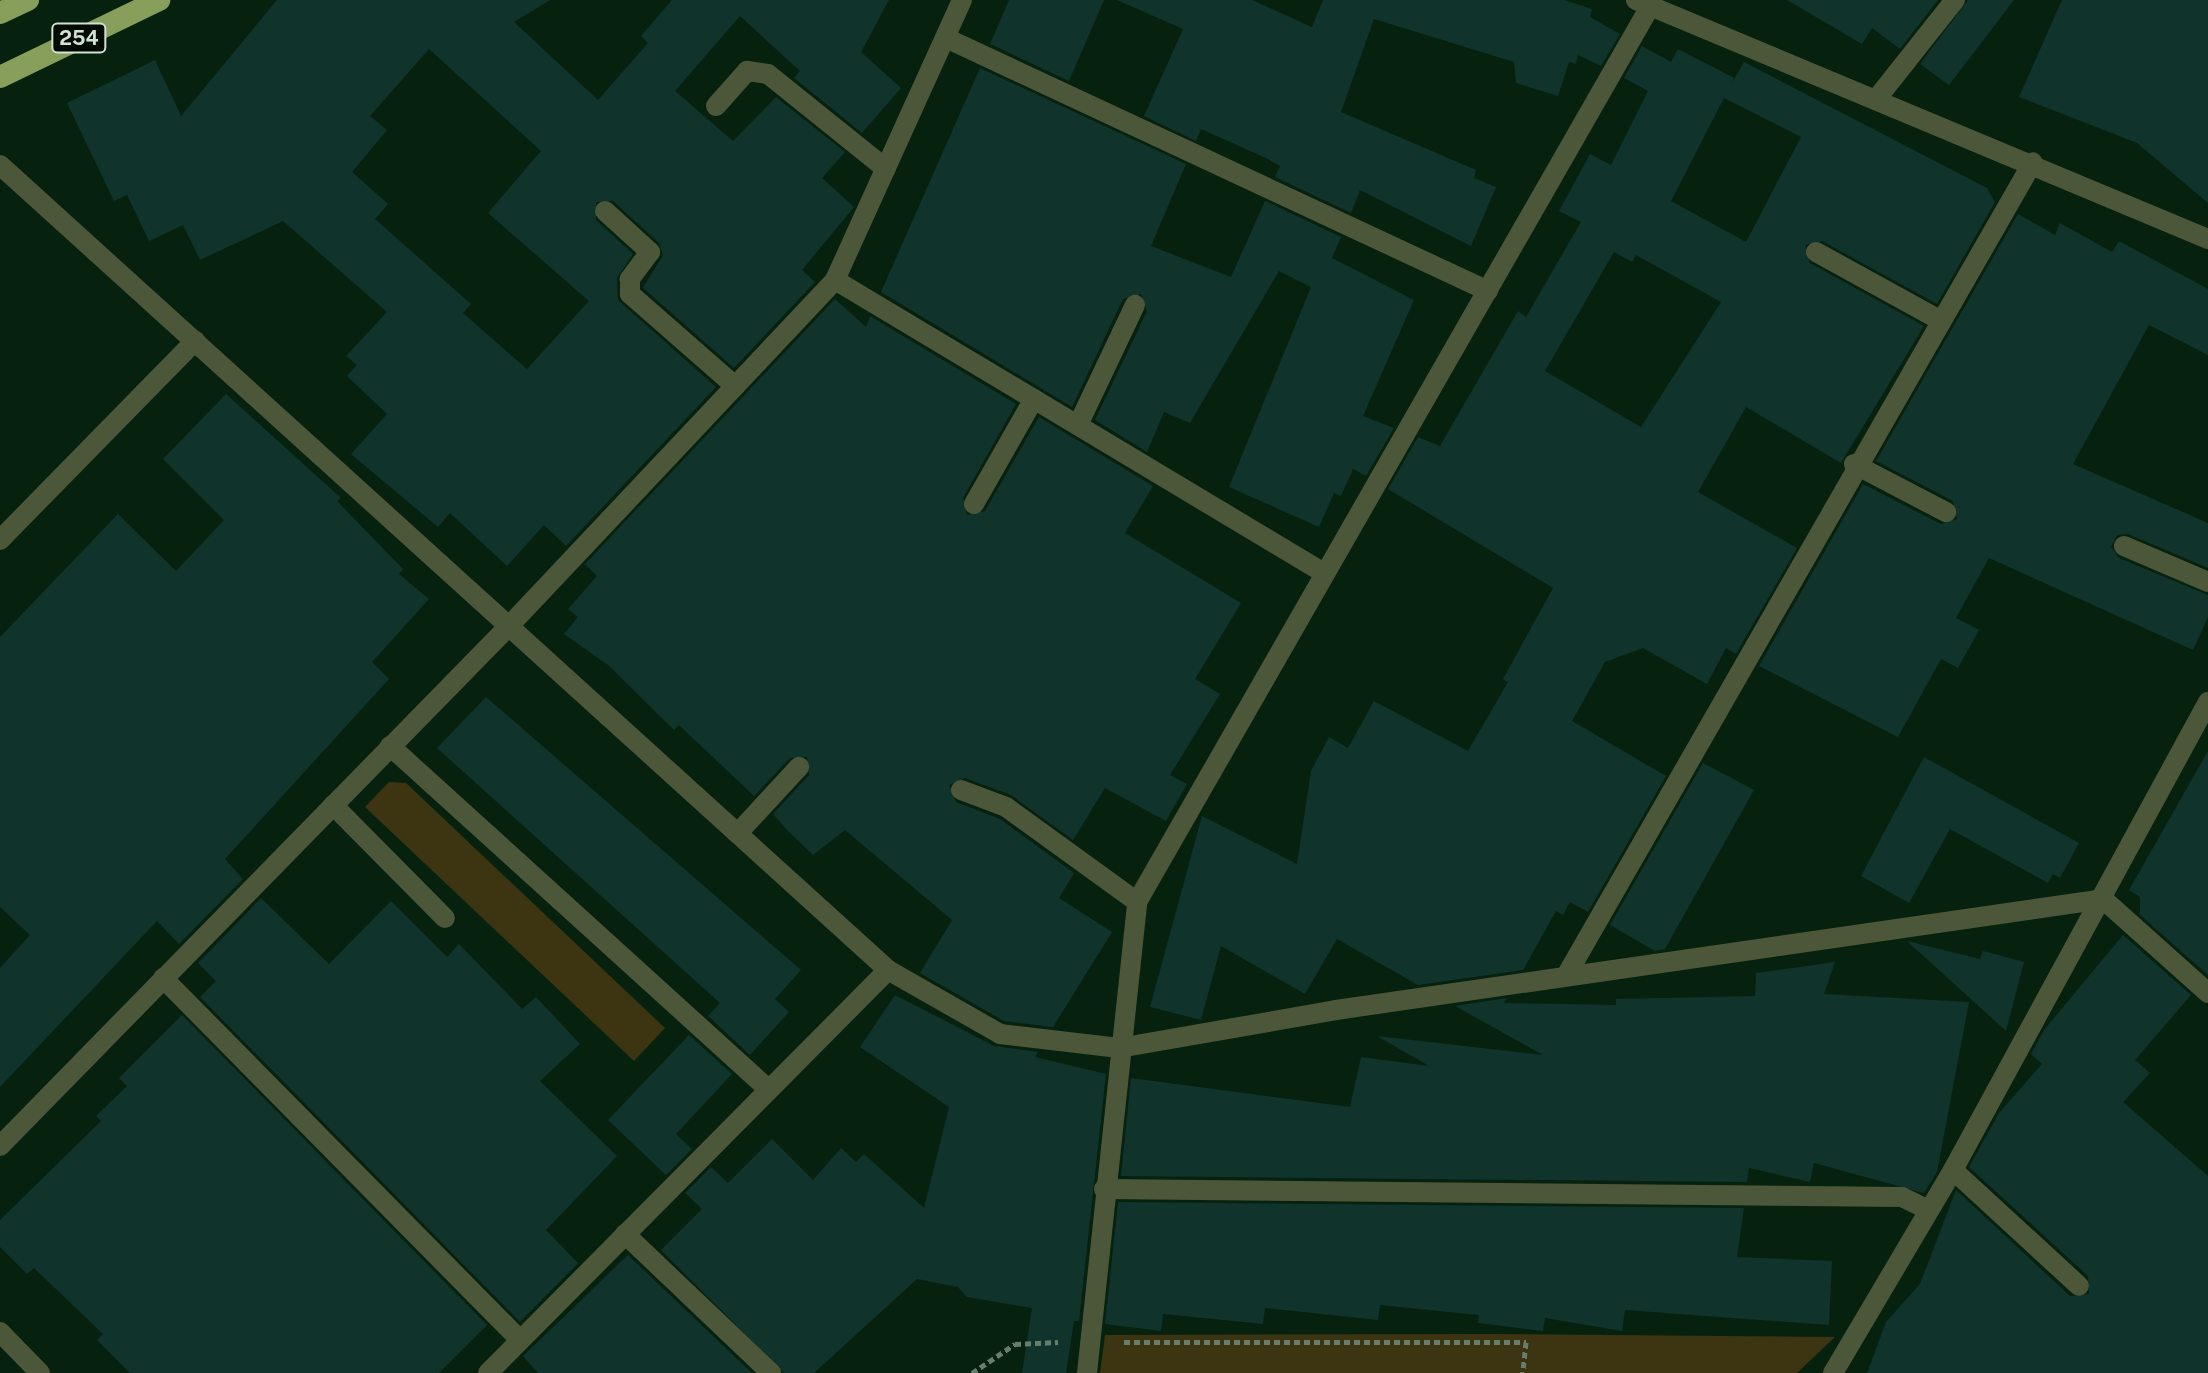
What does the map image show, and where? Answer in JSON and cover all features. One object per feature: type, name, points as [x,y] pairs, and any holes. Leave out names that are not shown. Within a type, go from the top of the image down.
[{"type":"highway","name":"254","points":[[0,13],[28,0]]},
{"type":"highway","name":"254","points":[[0,77],[159,0]]},
{"type":"street","points":[[0,1146],[511,624],[835,280],[962,0]]},
{"type":"street","points":[[1878,97],[1955,0]]},
{"type":"street","points":[[1087,1373],[1104,1189],[1137,902],[1488,291],[1643,2],[2033,162],[2208,239]]},
{"type":"street","points":[[946,38],[1488,291]]},
{"type":"street","points":[[716,106],[747,71],[768,74],[886,169]]},
{"type":"street","points":[[1566,976],[1854,464],[2033,162]]},
{"type":"street","points":[[0,165],[511,624],[888,970],[1000,1034],[1119,1048],[1566,976],[2103,899],[2208,993]]},
{"type":"street","points":[[605,211],[650,252],[630,279],[630,294],[735,386]]},
{"type":"street","points":[[1816,252],[1938,319]]},
{"type":"street","points":[[835,280],[1324,573]]},
{"type":"street","points":[[1078,425],[1135,305]]},
{"type":"street","points":[[0,540],[195,341]]},
{"type":"street","points":[[974,504],[1034,399]]},
{"type":"street","points":[[1854,464],[1946,512]]},
{"type":"street","points":[[2124,546],[2208,582]]},
{"type":"street","points":[[1836,1372],[1953,1170],[2208,702]]},
{"type":"street","points":[[390,746],[767,1088]]},
{"type":"street","points":[[738,833],[799,767]]},
{"type":"street","points":[[961,790],[1006,807],[1137,902]]},
{"type":"street","points":[[333,805],[445,918]]},
{"type":"street","points":[[492,1372],[767,1088],[888,970]]},
{"type":"street","points":[[163,978],[520,1340]]},
{"type":"street","points":[[1953,1170],[2079,1286]]},
{"type":"street","points":[[1104,1189],[1902,1197],[1929,1210]]},
{"type":"street","points":[[625,1234],[771,1373]]},
{"type":"street","points":[[0,1332],[40,1373]]},
{"type":"path","points":[[972,1373],[1015,1344],[1526,1342],[1523,1373]]},
{"type":"shaded area","points":[[389,782],[406,783],[665,1028],[634,1061],[365,807]]},
{"type":"shaded area","points":[[1105,1335],[1835,1337],[1797,1373],[1100,1373]]},
{"type":"building","points":[[277,0],[550,0],[514,22],[598,100],[648,43],[641,36],[672,0],[889,0],[861,52],[901,88],[862,133],[794,78],[800,71],[740,16],[675,91],[733,141],[776,97],[845,152],[822,178],[854,207],[802,270],[815,282],[734,368],[643,288],[663,255],[659,243],[613,201],[596,202],[596,220],[633,254],[617,278],[618,300],[716,387],[566,546],[544,525],[507,566],[450,513],[438,527],[351,454],[387,414],[347,376],[357,365],[346,356],[387,312],[283,221],[200,260],[183,225],[149,241],[127,195],[114,201],[67,103],[155,60],[181,116]],"holes":[[[429,49],[541,151],[488,213],[589,301],[527,369],[463,313],[471,304],[375,219],[388,204],[352,172],[387,130],[370,116]]]},
{"type":"building","points":[[1009,0],[1104,0],[1069,81],[990,44]]},
{"type":"building","points":[[1117,0],[1252,0],[1312,27],[1323,0],[1564,0],[1592,9],[1590,17],[1620,34],[1601,66],[1578,55],[1576,64],[1569,62],[1558,96],[1516,83],[1514,62],[1374,19],[1341,112],[1476,170],[1474,178],[1496,187],[1471,246],[1360,190],[1351,213],[1275,177],[1280,166],[1268,159],[1201,129],[1196,141],[1144,116],[1183,29]]},
{"type":"building","points":[[1787,0],[1938,0],[1900,49],[1872,28],[1862,44]]},
{"type":"building","points":[[1968,0],[2014,0],[1949,85],[1920,64]]},
{"type":"building","points":[[2062,0],[2208,0],[2208,203],[2137,143],[2019,97]]},
{"type":"building","points":[[1642,46],[1671,62],[1678,49],[1734,78],[1732,83],[1744,62],[1987,188],[1995,202],[1937,304],[1822,241],[1805,245],[1810,263],[1924,326],[1841,463],[1746,407],[1698,492],[1797,548],[1736,654],[1726,648],[1707,684],[1643,648],[1605,662],[1572,721],[1666,776],[1588,912],[1570,902],[1563,915],[1556,911],[1523,970],[1418,985],[1337,939],[1305,994],[1221,946],[1201,1020],[1150,1007],[1202,816],[1297,864],[1311,771],[1329,737],[1348,748],[1374,701],[1468,751],[1508,682],[1503,679],[1553,588],[1388,489],[1418,437],[1440,446],[1518,311],[1526,317],[1581,222],[1559,211],[1590,154],[1611,165],[1648,91],[1624,78]],"holes":[[[1724,98],[1801,137],[1746,242],[1671,201]],[[1614,252],[1632,262],[1636,255],[1721,302],[1641,427],[1545,371]]]},
{"type":"building","points":[[980,68],[1186,164],[1151,246],[1231,277],[1265,201],[1341,237],[1332,258],[1414,300],[1363,416],[1394,428],[1366,476],[1353,469],[1341,496],[1334,493],[1319,527],[1229,487],[1311,287],[1279,271],[1190,423],[1164,412],[1147,452],[1095,420],[1147,311],[1141,294],[1123,299],[1072,407],[881,292]]},
{"type":"building","points":[[2018,214],[2055,235],[2060,223],[2112,252],[2119,241],[2208,289],[2208,355],[2149,325],[2073,464],[2208,523],[2208,568],[2128,534],[2117,535],[2111,547],[2119,558],[2208,595],[2208,617],[2193,650],[1989,558],[1956,618],[1979,630],[1958,668],[1941,659],[1898,737],[1759,666],[1863,484],[1941,524],[1957,519],[1953,501],[1876,461]]},
{"type":"building","points":[[835,299],[866,327],[870,316],[1016,404],[963,498],[967,515],[985,511],[1039,417],[1153,486],[1125,533],[1241,603],[1195,679],[1220,694],[1170,775],[1187,784],[1166,821],[1105,788],[1073,840],[1011,795],[965,778],[949,785],[956,802],[1000,819],[1074,873],[1059,898],[1112,932],[1053,1027],[1004,1021],[920,973],[952,920],[845,830],[813,855],[786,829],[773,814],[809,775],[807,757],[790,758],[754,796],[679,725],[674,730],[608,665],[564,634],[578,617],[568,609],[597,576],[585,564]]},
{"type":"building","points":[[226,394],[341,498],[337,501],[403,569],[399,574],[429,599],[372,662],[389,679],[225,859],[243,879],[179,944],[157,921],[0,1087],[0,968],[30,935],[0,907],[0,637],[118,514],[176,571],[224,520],[163,459]]},
{"type":"building","points":[[486,697],[801,970],[775,999],[789,1012],[750,1055],[708,1016],[720,1003],[437,748]]},
{"type":"building","points":[[2208,751],[2208,975],[2140,915],[2140,897],[2129,890]]},
{"type":"building","points":[[1924,757],[2079,843],[2060,878],[2053,874],[2048,883],[1950,829],[1909,903],[1861,876]]},
{"type":"building","points":[[1703,763],[1754,790],[1665,949],[1655,951],[1610,925]]},
{"type":"building","points":[[261,898],[329,964],[391,901],[447,957],[459,944],[522,1009],[536,997],[580,1044],[540,1081],[617,1156],[546,1230],[578,1263],[520,1322],[200,997],[216,981],[198,963]]},
{"type":"building","points":[[2123,935],[2191,995],[2135,1060],[2150,1073],[2123,1102],[2208,1176],[2208,1373],[1867,1373],[1886,1322],[1920,1284],[1956,1190],[2070,1296],[2089,1294],[2088,1276],[1969,1167],[1999,1113],[2042,1064],[2031,1054],[2044,1030]]},
{"type":"building","points":[[1907,941],[1980,959],[1983,951],[2024,962],[2006,1031]]},
{"type":"building","points":[[1835,962],[1824,994],[1969,1002],[1937,1172],[1924,1193],[1814,1163],[1810,1182],[1749,1168],[1747,1182],[1121,1176],[1131,1078],[1350,1107],[1361,1057],[1429,1066],[1377,1036],[1543,1055],[1455,1006],[1507,998],[1504,1003],[1616,1005],[1616,999],[1755,996],[1756,973]]},
{"type":"building","points":[[895,995],[994,1046],[1038,1052],[1035,1057],[1106,1074],[1079,1321],[1074,1321],[1066,1373],[1022,1373],[1032,1308],[967,1297],[958,1287],[917,1279],[814,1373],[784,1373],[661,1250],[702,1209],[685,1193],[711,1167],[728,1183],[772,1139],[813,1180],[841,1148],[856,1162],[864,1154],[924,1208],[949,1107],[860,1047]]},
{"type":"building","points":[[182,1015],[487,1325],[439,1373],[130,1373],[97,1340],[103,1334],[34,1268],[27,1274],[0,1247],[0,1220],[101,1121],[96,1116],[127,1086],[119,1078]]},
{"type":"building","points":[[689,1035],[732,1074],[676,1134],[692,1149],[666,1175],[608,1120]]},
{"type":"building","points":[[1118,1202],[1744,1208],[1737,1257],[1832,1261],[1829,1325],[1625,1310],[1622,1331],[1545,1318],[1543,1331],[1478,1323],[1479,1315],[1380,1305],[1378,1320],[1265,1308],[1263,1324],[1163,1314],[1161,1331],[1105,1324]]},
{"type":"building","points":[[628,1255],[752,1373],[538,1373],[523,1356]]}]
